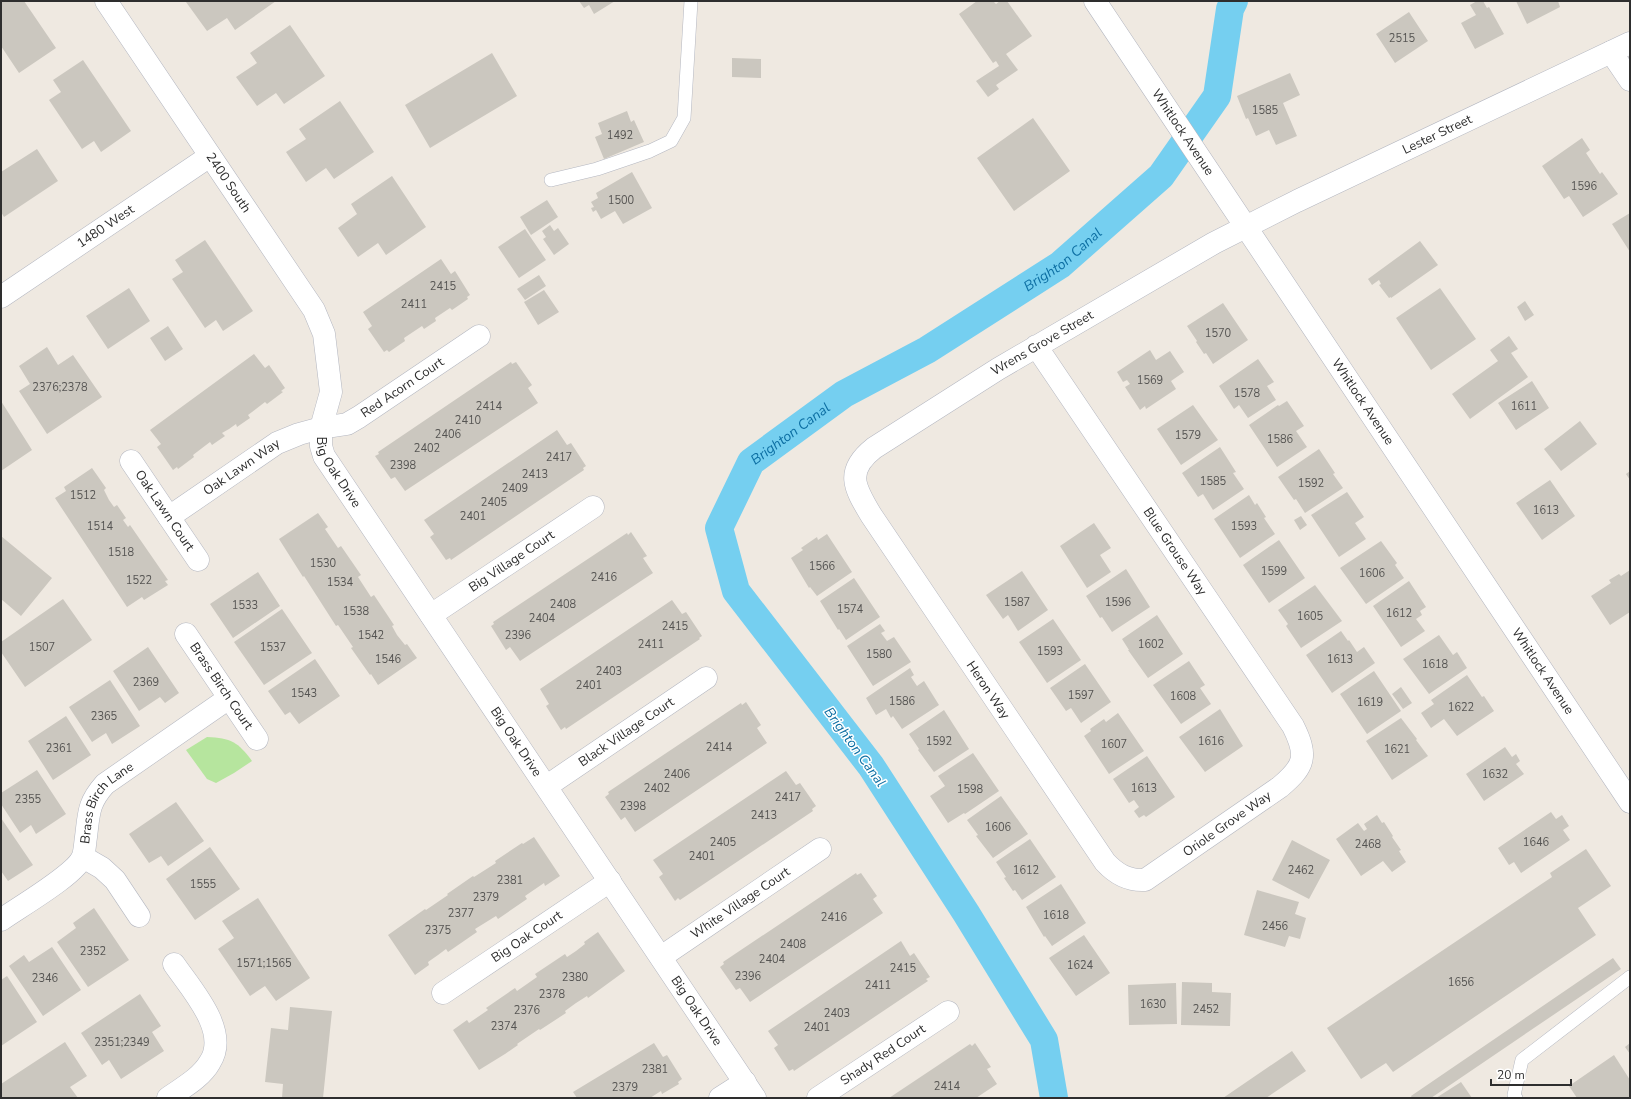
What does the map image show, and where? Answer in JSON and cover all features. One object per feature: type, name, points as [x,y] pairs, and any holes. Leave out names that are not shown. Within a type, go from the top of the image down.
[{"type":"street","name":"2400 South","points":[[106,1],[314,310],[324,334],[328,373]]},
{"type":"street","name":"Whitlock Avenue","points":[[1095,1],[1630,802]]},
{"type":"street","points":[[1621,48],[1630,80]]},
{"type":"street","name":"Lester Street","points":[[1246,227],[1621,48]]},
{"type":"street","name":"1480 West","points":[[1,297],[210,156]]},
{"type":"street","name":"Wrens Grove Street","points":[[854,476],[857,465],[865,455],[874,448],[1036,346],[1246,227]]},
{"type":"street","name":"Red Acorn Court","points":[[321,428],[347,424],[479,336]]},
{"type":"street","name":"Blue Grouse Way","points":[[1036,346],[1293,726],[1302,749],[1302,761]]},
{"type":"street","name":"Big Oak Drive","points":[[328,373],[331,392],[321,428],[321,446],[328,463],[750,1090]]},
{"type":"street","name":"Oak Lawn Way","points":[[168,517],[277,443],[299,434],[321,428]]},
{"type":"street","name":"Oak Lawn Court","points":[[131,461],[198,560]]},
{"type":"street","name":"Heron Way","points":[[854,476],[857,490],[883,534],[1104,862],[1123,876],[1134,880],[1145,880]]},
{"type":"street","name":"Big Village Court","points":[[431,615],[593,507]]},
{"type":"street","name":"Brass Birch Court","points":[[186,634],[256,739]]},
{"type":"street","name":"Black Village Court","points":[[546,786],[706,678]]},
{"type":"street","name":"Brass Birch Lane","points":[[1,920],[77,866],[83,856],[90,806],[96,794],[105,784],[229,698]]},
{"type":"street","name":"Oriole Grove Way","points":[[1145,880],[1280,787],[1297,771],[1302,761]]},
{"type":"street","name":"White Village Court","points":[[661,956],[820,849]]},
{"type":"street","points":[[83,856],[102,868],[115,880],[139,916]]},
{"type":"street","name":"Big Oak Court","points":[[443,993],[610,881]]},
{"type":"street","points":[[168,1098],[199,1075],[211,1062],[216,1039],[211,1018],[174,964]]},
{"type":"street","name":"Shady Red Court","points":[[818,1098],[948,1012]]},
{"type":"street","points":[[720,1098],[750,1090]]},
{"type":"lane","points":[[551,180],[604,167],[650,151],[671,141],[684,118],[691,1]]},
{"type":"lane","points":[[1516,1098],[1514,1095],[1522,1060],[1630,977]]},
{"type":"green space","points":[[207,737],[222,738],[233,742],[242,749],[252,761],[216,783],[207,779],[186,750]]},
{"type":"building","points":[[1,1],[24,1],[56,48],[19,73],[1,46]]},
{"type":"building","points":[[276,1],[235,30],[227,18],[207,31],[186,2]]},
{"type":"building","points":[[579,1],[615,1],[594,14],[589,5],[584,8]]},
{"type":"building","points":[[977,1],[993,1],[996,4],[1000,1],[1007,1],[1032,36],[1006,54],[1018,70],[996,85],[999,89],[988,97],[976,81],[999,66],[996,61],[993,63],[959,14]]},
{"type":"building","points":[[1477,1],[1483,1],[1487,8],[1489,7],[1504,34],[1475,49],[1461,23],[1476,15],[1470,5]]},
{"type":"building","points":[[1516,1],[1558,1],[1560,7],[1527,24]]},
{"type":"building","points":[[1409,12],[1428,41],[1395,63],[1376,34]]},
{"type":"building","points":[[290,25],[325,76],[284,104],[276,93],[257,106],[236,77],[257,63],[250,53]]},
{"type":"building","points":[[492,53],[517,96],[430,148],[405,105]]},
{"type":"building","points":[[732,58],[761,59],[761,78],[732,77]]},
{"type":"building","points":[[83,60],[131,131],[101,152],[94,141],[82,149],[49,100],[61,92],[53,80]]},
{"type":"building","points":[[1290,73],[1300,95],[1283,103],[1297,136],[1276,145],[1269,130],[1256,136],[1248,118],[1246,119],[1237,96]]},
{"type":"building","points":[[340,101],[374,152],[334,179],[326,168],[306,182],[286,152],[306,139],[299,129]]},
{"type":"building","points":[[627,111],[631,122],[634,120],[644,142],[604,159],[595,137],[602,134],[598,123]]},
{"type":"building","points":[[1033,118],[1070,171],[1014,211],[977,158]]},
{"type":"building","points":[[1582,138],[1590,150],[1586,153],[1600,174],[1602,172],[1618,194],[1583,217],[1569,196],[1564,199],[1542,166]]},
{"type":"building","points":[[37,149],[58,181],[4,217],[1,212],[1,172]]},
{"type":"building","points":[[632,172],[652,208],[623,224],[615,211],[601,219],[596,210],[593,212],[591,208],[594,207],[591,202],[598,198],[596,193]]},
{"type":"building","points":[[392,176],[426,227],[386,255],[378,243],[358,257],[338,228],[357,214],[351,204]]},
{"type":"building","points":[[547,200],[558,217],[531,235],[520,217]]},
{"type":"building","points":[[1630,213],[1630,252],[1612,224]]},
{"type":"building","points":[[550,225],[554,231],[558,228],[569,244],[554,255],[543,239],[546,237],[542,231]]},
{"type":"building","points":[[525,229],[546,260],[519,278],[498,247]]},
{"type":"building","points":[[205,240],[253,311],[223,331],[216,320],[205,328],[172,279],[183,272],[175,260]]},
{"type":"building","points":[[1420,241],[1438,265],[1391,298],[1389,298],[1379,285],[1381,284],[1379,280],[1372,285],[1368,279]]},
{"type":"building","points":[[441,259],[451,274],[455,271],[470,295],[467,297],[468,299],[452,310],[450,308],[435,318],[436,321],[424,329],[422,326],[404,338],[405,341],[389,352],[387,350],[384,352],[368,329],[372,326],[363,312]]},
{"type":"building","points":[[539,275],[546,286],[525,300],[517,289]]},
{"type":"building","points":[[129,288],[150,321],[108,349],[86,316]]},
{"type":"building","points":[[1440,288],[1476,339],[1431,370],[1396,318]]},
{"type":"building","points":[[544,290],[559,312],[538,325],[524,302]]},
{"type":"building","points":[[1525,301],[1534,315],[1525,321],[1517,307]]},
{"type":"building","points":[[1223,303],[1248,340],[1213,364],[1206,353],[1204,354],[1187,326]]},
{"type":"building","points":[[168,326],[183,349],[165,361],[150,338]]},
{"type":"building","points":[[1509,336],[1518,349],[1511,353],[1528,377],[1470,419],[1452,394],[1498,361],[1490,350]]},
{"type":"building","points":[[47,347],[58,365],[73,355],[102,397],[47,434],[19,391],[30,384],[19,366]]},
{"type":"building","points":[[1150,350],[1156,360],[1170,351],[1184,372],[1171,381],[1176,389],[1146,409],[1145,406],[1140,410],[1125,387],[1130,384],[1127,380],[1123,382],[1117,372]]},
{"type":"building","points":[[254,354],[265,368],[269,365],[285,388],[281,391],[283,392],[267,404],[265,402],[248,415],[250,418],[237,427],[236,424],[222,433],[225,436],[212,445],[210,442],[193,455],[194,457],[178,469],[177,467],[173,470],[157,447],[161,444],[150,430]]},
{"type":"building","points":[[1258,359],[1274,382],[1267,386],[1276,400],[1248,418],[1239,405],[1234,409],[1219,386]]},
{"type":"building","points":[[511,362],[512,364],[516,362],[532,385],[528,388],[538,403],[405,491],[395,477],[391,479],[375,456],[379,454],[378,452]]},
{"type":"building","points":[[1532,381],[1549,408],[1516,430],[1498,403]]},
{"type":"building","points":[[1,401],[32,450],[1,471]]},
{"type":"building","points":[[1287,401],[1304,426],[1296,431],[1307,447],[1277,467],[1249,425],[1278,405],[1279,406]]},
{"type":"building","points":[[1193,405],[1218,440],[1181,465],[1157,429]]},
{"type":"building","points":[[1580,421],[1597,444],[1561,471],[1544,449]]},
{"type":"building","points":[[557,430],[567,445],[571,443],[586,466],[583,468],[584,470],[451,560],[450,558],[446,560],[430,537],[434,534],[424,520]]},
{"type":"building","points":[[1220,447],[1236,472],[1233,473],[1244,489],[1213,510],[1203,494],[1198,497],[1182,473]]},
{"type":"building","points":[[1319,449],[1343,488],[1305,513],[1296,499],[1294,500],[1278,477]]},
{"type":"building","points":[[92,468],[106,488],[104,490],[109,500],[114,507],[117,505],[126,518],[123,520],[128,527],[130,525],[168,580],[165,581],[168,585],[144,600],[142,597],[127,607],[55,498],[66,491],[64,487]]},
{"type":"building","points":[[1630,471],[1630,480],[1626,474]]},
{"type":"building","points":[[1550,480],[1575,516],[1542,540],[1516,503]]},
{"type":"building","points":[[1347,492],[1364,517],[1355,523],[1366,539],[1339,557],[1311,515]]},
{"type":"building","points":[[1249,495],[1255,505],[1257,503],[1266,517],[1264,518],[1275,534],[1240,558],[1214,519]]},
{"type":"building","points":[[318,513],[328,527],[325,529],[338,548],[341,546],[361,575],[358,577],[371,597],[374,595],[394,625],[392,626],[397,635],[405,645],[407,644],[417,658],[378,685],[351,648],[353,647],[338,625],[336,626],[279,539]]},
{"type":"building","points":[[1301,516],[1307,525],[1300,530],[1294,520]]},
{"type":"building","points":[[1094,523],[1111,548],[1100,555],[1111,572],[1087,588],[1060,546]]},
{"type":"building","points":[[631,532],[647,556],[643,558],[653,573],[520,661],[510,647],[506,650],[491,626],[494,624],[493,622],[627,533],[628,535]]},
{"type":"building","points":[[827,534],[852,572],[817,596],[810,587],[809,588],[791,558],[803,550],[801,548],[817,537],[818,540]]},
{"type":"building","points":[[1,536],[52,578],[21,616],[1,599]]},
{"type":"building","points":[[1279,540],[1305,578],[1269,603],[1243,565]]},
{"type":"building","points":[[1381,541],[1397,563],[1395,565],[1404,578],[1366,604],[1340,568]]},
{"type":"building","points":[[1126,569],[1150,607],[1112,632],[1102,617],[1100,618],[1086,596]]},
{"type":"building","points":[[1630,570],[1630,612],[1610,625],[1591,596],[1611,583],[1609,580],[1619,574],[1621,576]]},
{"type":"building","points":[[1022,571],[1048,610],[1018,631],[1008,615],[1003,619],[986,595]]},
{"type":"building","points":[[258,572],[280,606],[233,638],[210,604]]},
{"type":"building","points":[[854,578],[880,617],[846,640],[820,601]]},
{"type":"building","points":[[1409,581],[1426,607],[1420,611],[1422,615],[1416,619],[1425,631],[1401,647],[1373,606]]},
{"type":"building","points":[[1315,585],[1342,621],[1301,648],[1286,626],[1288,624],[1278,610]]},
{"type":"building","points":[[63,599],[92,640],[25,687],[1,652],[1,642]]},
{"type":"building","points":[[672,600],[682,614],[686,612],[702,636],[699,638],[700,639],[566,729],[565,727],[561,730],[546,706],[549,704],[540,689]]},
{"type":"building","points":[[282,609],[312,653],[264,685],[234,642]]},
{"type":"building","points":[[1157,615],[1183,654],[1148,678],[1122,639]]},
{"type":"building","points":[[1053,619],[1081,660],[1047,683],[1019,642]]},
{"type":"building","points":[[880,624],[885,631],[881,633],[887,641],[894,637],[911,662],[873,686],[847,646]]},
{"type":"building","points":[[1341,631],[1357,652],[1364,647],[1375,663],[1332,693],[1306,655]]},
{"type":"building","points":[[1439,635],[1453,655],[1457,652],[1467,668],[1429,694],[1403,659]]},
{"type":"building","points":[[148,647],[179,693],[165,703],[160,697],[139,711],[113,671]]},
{"type":"building","points":[[315,659],[340,696],[299,724],[290,712],[285,715],[268,691]]},
{"type":"building","points":[[1189,661],[1205,685],[1200,688],[1211,704],[1181,724],[1153,685]]},
{"type":"building","points":[[1085,664],[1111,702],[1081,723],[1071,708],[1066,711],[1050,688]]},
{"type":"building","points":[[910,668],[914,675],[911,677],[917,686],[924,681],[939,705],[902,729],[893,716],[891,718],[886,709],[876,715],[866,698]]},
{"type":"building","points":[[1374,671],[1401,711],[1367,734],[1340,694]]},
{"type":"building","points":[[1467,675],[1482,697],[1484,696],[1494,711],[1457,736],[1444,719],[1431,728],[1421,713],[1434,704],[1431,700]]},
{"type":"building","points":[[110,680],[140,726],[112,744],[106,733],[92,742],[69,707]]},
{"type":"building","points":[[1401,687],[1412,703],[1403,709],[1392,694]]},
{"type":"building","points":[[746,702],[761,725],[757,728],[767,743],[635,832],[625,817],[621,820],[605,797],[609,794],[608,792],[741,703],[742,705]]},
{"type":"building","points":[[1220,709],[1243,746],[1205,772],[1179,737]]},
{"type":"building","points":[[944,710],[969,749],[934,772],[918,750],[919,749],[909,734]]},
{"type":"building","points":[[1118,713],[1144,751],[1109,774],[1084,736],[1091,731],[1090,729],[1104,719],[1106,722]]},
{"type":"building","points":[[66,716],[91,755],[53,780],[28,741]]},
{"type":"building","points":[[1401,718],[1428,756],[1392,780],[1366,741]]},
{"type":"building","points":[[1505,747],[1512,757],[1516,754],[1520,761],[1516,764],[1524,774],[1484,801],[1466,774]]},
{"type":"building","points":[[973,753],[999,791],[965,814],[964,813],[948,823],[930,796],[945,786],[938,776]]},
{"type":"building","points":[[1147,756],[1175,797],[1146,817],[1144,815],[1139,818],[1134,811],[1139,807],[1134,800],[1129,803],[1113,779]]},
{"type":"building","points":[[37,770],[66,814],[36,834],[31,825],[20,833],[1,804],[1,793]]},
{"type":"building","points":[[786,771],[796,785],[800,783],[816,806],[812,809],[813,811],[680,900],[678,898],[675,901],[659,877],[663,874],[653,860]]},
{"type":"building","points":[[1001,796],[1028,834],[993,858],[976,836],[978,835],[967,820]]},
{"type":"building","points":[[176,802],[204,841],[168,866],[161,856],[149,863],[129,834]]},
{"type":"building","points":[[1551,812],[1556,819],[1562,815],[1569,826],[1563,830],[1570,840],[1521,873],[1514,862],[1509,865],[1498,848]]},
{"type":"building","points":[[1377,815],[1382,823],[1384,822],[1393,836],[1392,837],[1401,850],[1399,851],[1406,862],[1392,872],[1383,861],[1361,876],[1336,839],[1358,823],[1364,831],[1367,829],[1364,824]]},
{"type":"building","points":[[1,818],[33,865],[8,881],[1,871]]},
{"type":"building","points":[[534,837],[560,876],[545,886],[544,883],[525,896],[527,899],[498,919],[496,916],[475,929],[477,932],[448,952],[446,949],[428,962],[429,965],[415,975],[388,935],[448,895],[447,894],[473,876],[474,877],[496,863],[495,861]]},
{"type":"building","points":[[1030,839],[1056,877],[1022,900],[1015,890],[1013,891],[1004,878],[1006,877],[996,862]]},
{"type":"building","points":[[1292,840],[1330,860],[1309,899],[1272,880]]},
{"type":"building","points":[[210,847],[240,889],[195,920],[166,879]]},
{"type":"building","points":[[1586,849],[1611,886],[1578,908],[1596,935],[1393,1072],[1386,1063],[1361,1079],[1327,1028],[1552,877],[1550,873]]},
{"type":"building","points":[[856,873],[857,875],[861,873],[877,896],[873,899],[883,913],[750,1002],[740,988],[736,990],[720,967],[724,964],[723,962]]},
{"type":"building","points":[[1061,884],[1086,923],[1052,946],[1045,936],[1044,937],[1026,907]]},
{"type":"building","points":[[1257,890],[1299,902],[1295,914],[1306,918],[1300,939],[1289,936],[1285,947],[1244,935]]},
{"type":"building","points":[[258,898],[310,978],[276,1001],[265,986],[250,996],[218,949],[234,938],[222,921]]},
{"type":"building","points":[[94,908],[129,960],[88,987],[57,942],[76,928],[73,923]]},
{"type":"building","points":[[598,932],[625,971],[588,998],[587,996],[576,1003],[565,1011],[566,1013],[540,1030],[539,1029],[505,1054],[479,1070],[453,1030],[467,1020],[469,1023],[488,1010],[486,1008],[515,988],[517,991],[537,977],[535,974],[565,954],[567,957],[576,951],[585,944],[584,942]]},
{"type":"building","points":[[1084,935],[1110,973],[1076,996],[1049,958]]},
{"type":"building","points":[[901,941],[910,956],[914,953],[930,977],[926,979],[928,981],[794,1071],[793,1069],[789,1071],[774,1048],[778,1045],[768,1031]]},
{"type":"building","points":[[52,947],[81,990],[43,1016],[9,966],[24,955],[29,962]]},
{"type":"building","points":[[1613,958],[1621,969],[1431,1098],[1412,1098],[1411,1096]]},
{"type":"building","points":[[7,976],[37,1022],[1,1046],[1,980]]},
{"type":"building","points":[[1182,982],[1212,983],[1212,992],[1231,993],[1230,1026],[1181,1025]]},
{"type":"building","points":[[1176,983],[1177,1024],[1129,1025],[1128,985]]},
{"type":"building","points":[[140,994],[161,1026],[152,1032],[164,1051],[121,1079],[109,1060],[102,1065],[81,1033]]},
{"type":"building","points":[[290,1007],[332,1011],[323,1098],[282,1098],[283,1084],[265,1082],[271,1028],[288,1030]]},
{"type":"building","points":[[65,1042],[87,1076],[70,1087],[78,1098],[1,1098],[1,1084]]},
{"type":"building","points":[[654,1043],[663,1057],[667,1055],[682,1079],[678,1082],[679,1084],[662,1094],[661,1091],[650,1098],[577,1098],[573,1092]]},
{"type":"building","points":[[975,1043],[991,1067],[987,1069],[997,1084],[976,1098],[889,1098],[970,1044],[972,1046]]},
{"type":"building","points":[[1630,1043],[1630,1054],[1625,1047]]},
{"type":"building","points":[[1292,1051],[1306,1071],[1266,1098],[1223,1098]]},
{"type":"building","points":[[1614,1055],[1630,1080],[1630,1098],[1577,1098],[1569,1086]]},
{"type":"building","points":[[1461,1082],[1472,1098],[1436,1098]]},
{"type":"waterway","name":"Brighton Canal","points":[[1054,1098],[1044,1040],[966,913],[871,766],[736,591],[719,528],[751,462],[844,394],[927,350],[1060,265],[1161,176],[1217,96],[1230,9],[1234,1]]}]
